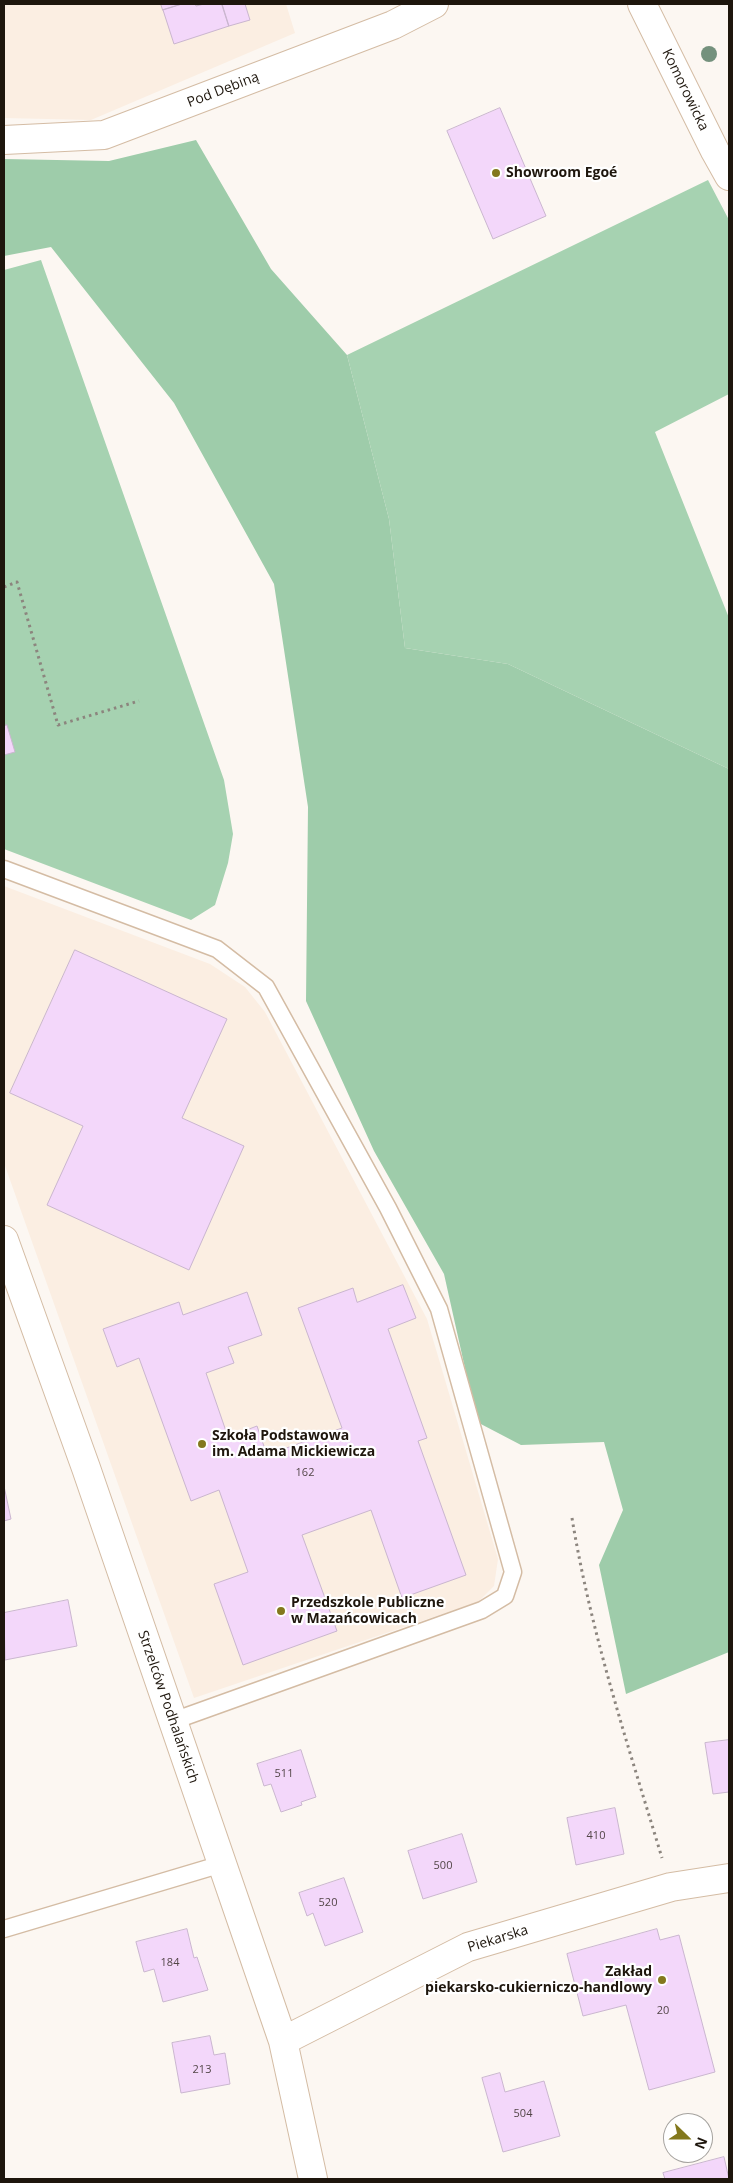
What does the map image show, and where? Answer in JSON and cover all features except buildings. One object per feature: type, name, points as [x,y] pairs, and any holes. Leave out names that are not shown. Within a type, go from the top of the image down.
[{"type":"street","name":"Pod Dębiną","points":[[4,140],[104,135],[393,25],[434,4]]},
{"type":"street","name":"Komorowicka","points":[[642,4],[729,176]]},
{"type":"street","name":"Strzelców Podhalańskich","points":[[4,1240],[86,1468],[283,2042],[313,2179]]},
{"type":"street","name":"Piekarska","points":[[283,2042],[468,1947],[671,1887],[729,1878]]},
{"type":"lane","points":[[4,869],[217,949],[266,987],[388,1208],[439,1309],[513,1572],[505,1596],[482,1610],[173,1721]]},
{"type":"lane","points":[[4,1929],[222,1864]]},
{"type":"path","points":[[4,587],[17,582],[58,725],[139,700]]},
{"type":"path","points":[[572,1518],[581,1576],[604,1669],[671,1887]]},
{"type":"shaded area","points":[[4,4],[286,4],[295,33],[91,120],[4,118]]},
{"type":"shaded area","points":[[4,886],[210,964],[245,987],[265,1012],[427,1319],[498,1559],[494,1586],[478,1602],[194,1698],[4,1163]]},
{"type":"green space","points":[[196,140],[271,269],[347,355],[389,519],[405,648],[508,664],[729,769],[729,1652],[626,1694],[599,1565],[623,1510],[604,1442],[521,1445],[477,1422],[444,1274],[374,1151],[306,1001],[308,807],[274,584],[174,403],[51,247],[4,256],[4,159],[109,161]]},
{"type":"green space","points":[[708,180],[729,220],[729,394],[655,432],[729,618],[729,769],[508,664],[405,648],[389,519],[347,355]]},
{"type":"green space","points":[[41,260],[224,780],[233,834],[228,863],[215,905],[191,920],[4,849],[4,270]]},
{"type":"place","name":"Showroom Egoé","points":[[496,173]]},
{"type":"place","name":"Szkoła Podstawowa im. Adama Mickiewicza","points":[[202,1444]]},
{"type":"place","name":"Przedszkole Publiczne w Mazańcowicach","points":[[281,1611]]},
{"type":"place","name":"Zakład piekarsko-cukierniczo-handlowy","points":[[662,1980]]}]
